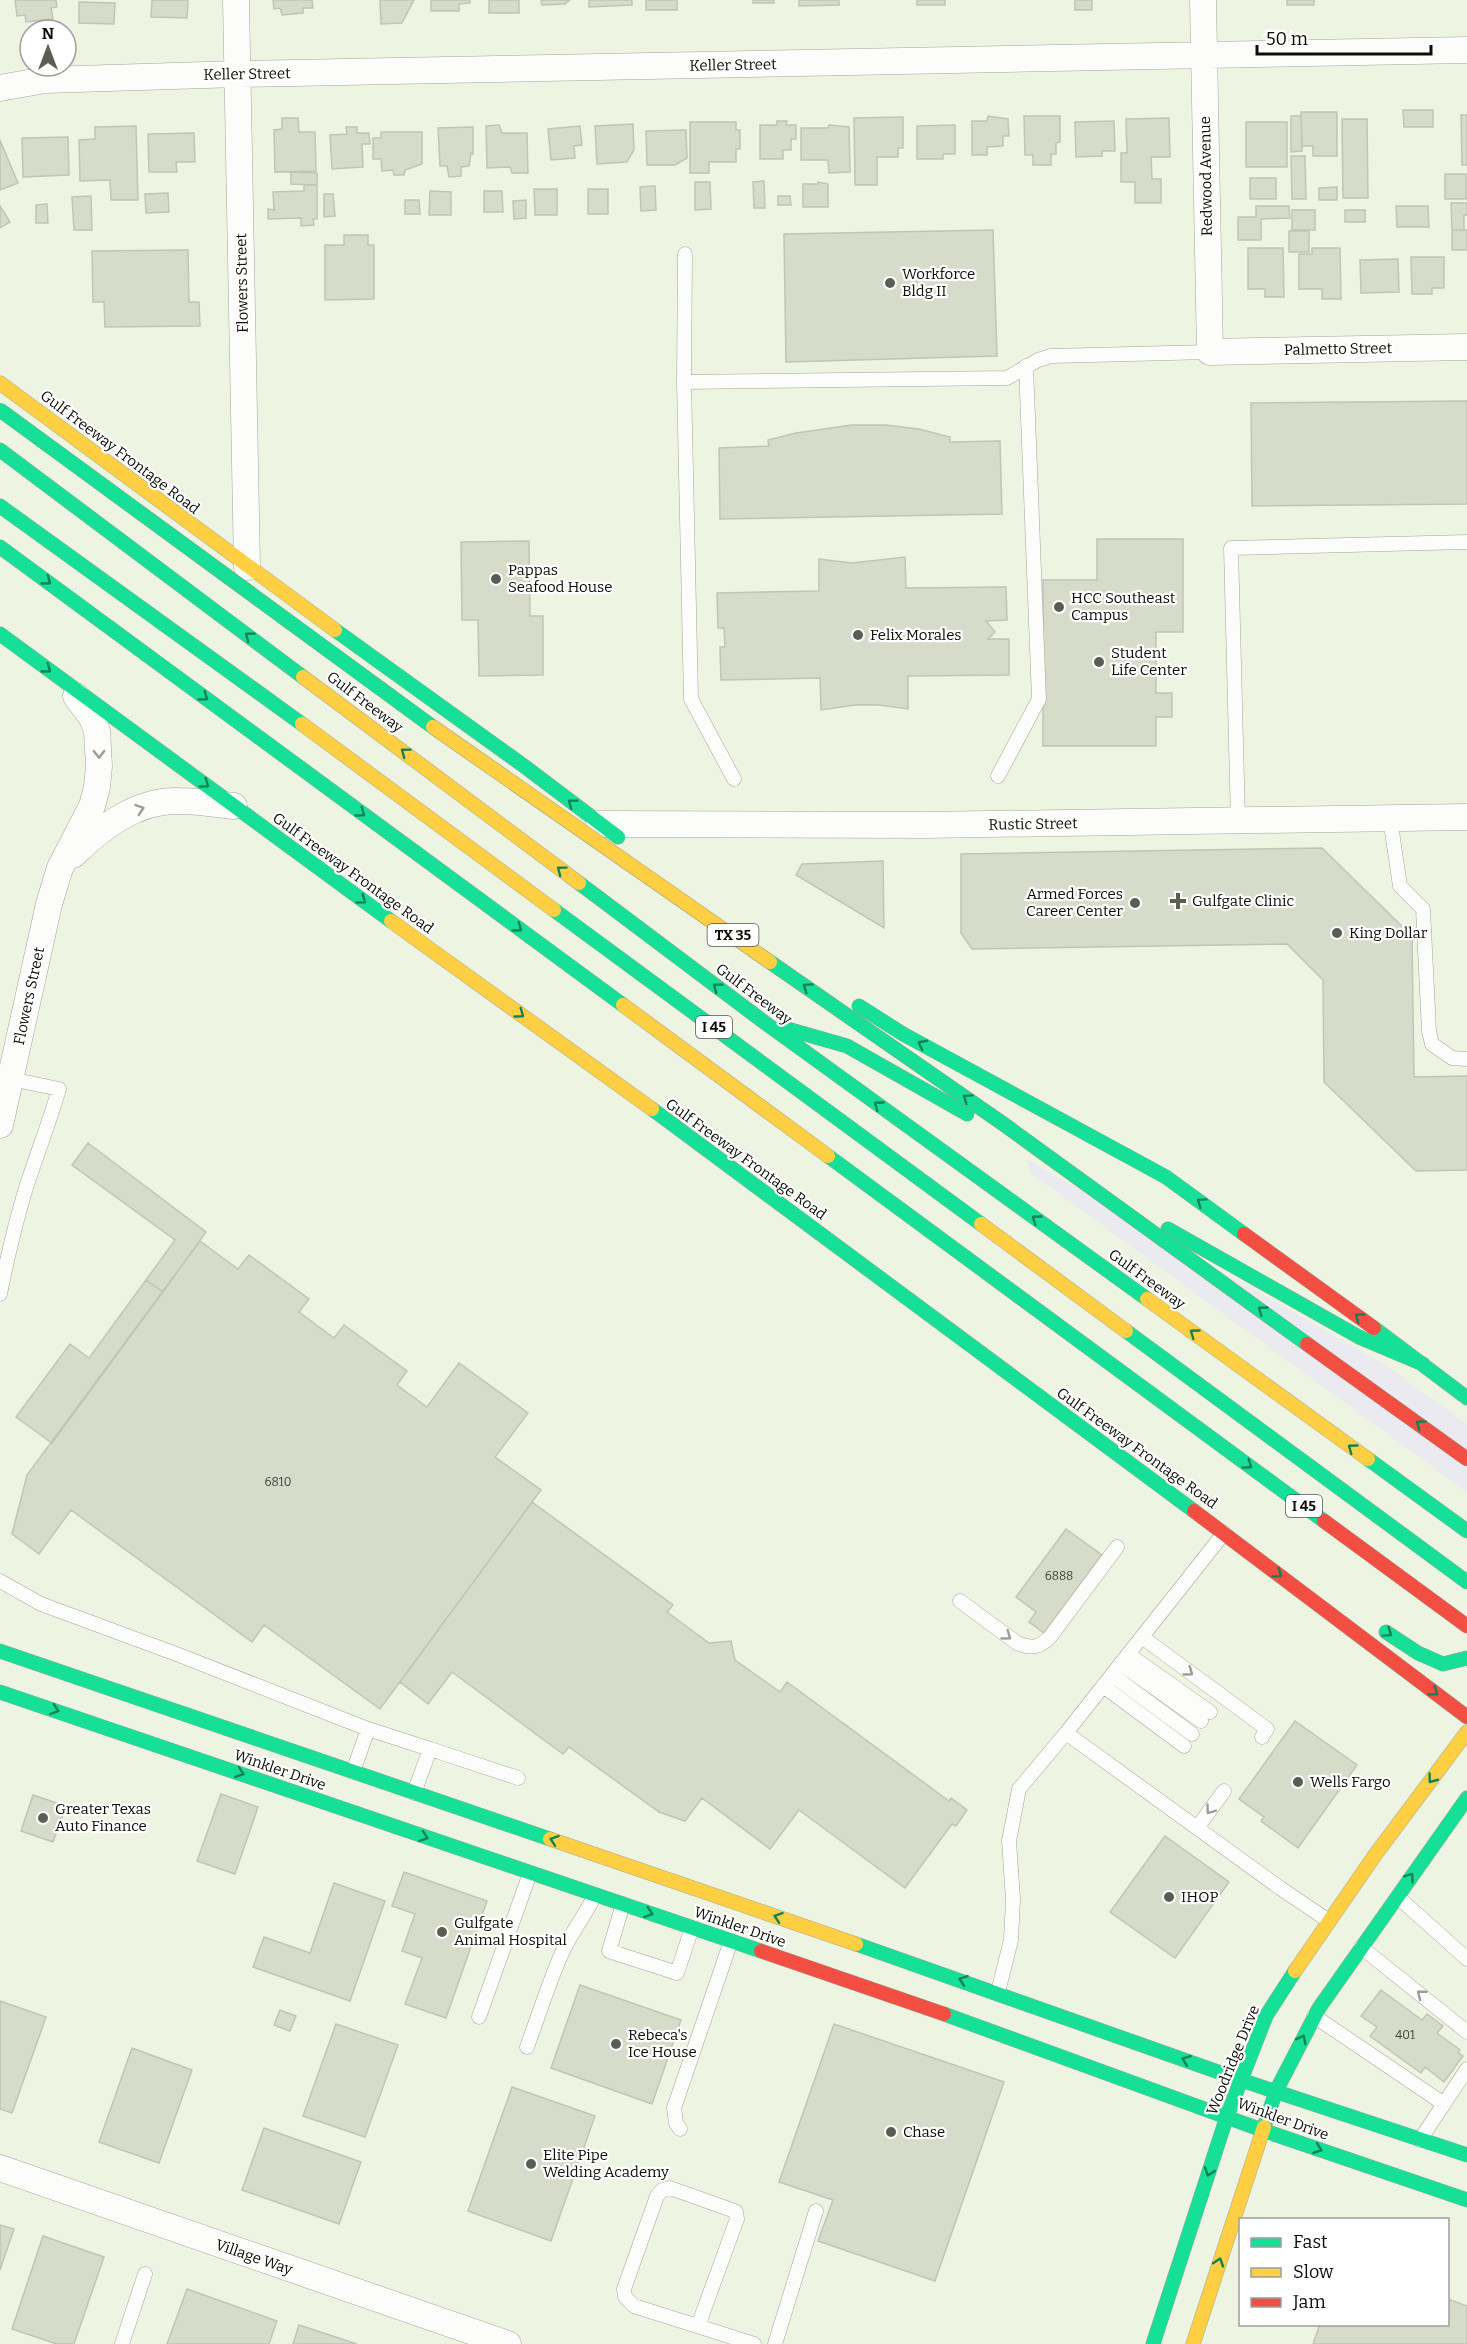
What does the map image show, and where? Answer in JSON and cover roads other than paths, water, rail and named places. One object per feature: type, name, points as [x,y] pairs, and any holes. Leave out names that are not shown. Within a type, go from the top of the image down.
[{"type":"main road","name":"Gulf Freeway Frontage Road","points":[[0,383],[247,567],[524,766],[626,843]]},
{"type":"main road","name":"TX 35","points":[[0,410],[404,707],[992,1116],[1467,1459]]},
{"type":"main road","name":"Gulf Freeway","points":[[0,450],[764,1022],[1467,1531]]},
{"type":"main road","name":"I 45","points":[[0,506],[221,665],[1467,1582]]},
{"type":"main road","name":"I 45","points":[[0,547],[1467,1626]]},
{"type":"main road","name":"Gulf Freeway Frontage Road","points":[[0,634],[608,1077],[1228,1536],[1467,1717]]},
{"type":"main road","points":[[746,928],[792,963],[903,1034],[1166,1177],[1467,1398]]},
{"type":"main road","points":[[764,1022],[847,1046],[1359,1337],[1423,1364]]},
{"type":"main road","points":[[1228,1536],[1254,1543],[1302,1576]]},
{"type":"main road","points":[[1370,1621],[1418,1653],[1443,1664],[1467,1658]]},
{"type":"main road","name":"Winkler Drive","points":[[0,1652],[286,1754],[353,1772],[573,1852],[908,1961],[1241,2080],[1467,2156]]},
{"type":"main road","name":"Winkler Drive","points":[[0,1692],[276,1781],[530,1873],[563,1879],[595,1895],[731,1941],[897,1988],[989,2019],[1262,2130],[1467,2200]]},
{"type":"main road","name":"Woodridge Drive","points":[[1153,2344],[1227,2116],[1266,2016],[1287,1981],[1375,1855],[1467,1732]]},
{"type":"main road","points":[[1193,2344],[1276,2091],[1314,2016],[1467,1798]]},
{"type":"main road","points":[[731,1941],[741,1932],[749,1932]]},
{"type":"main road","points":[[814,1942],[846,1940]]},
{"type":"main road","points":[[897,1988],[908,1961]]},
{"type":"main road","points":[[989,2019],[998,1992]]},
{"type":"street","name":"Flowers Street","points":[[236,0],[247,567]]},
{"type":"street","name":"Redwood Avenue","points":[[1203,0],[1210,352]]},
{"type":"street","name":"Keller Street","points":[[0,88],[45,80],[238,74],[1467,50]]},
{"type":"street","name":"Palmetto Street","points":[[1210,352],[1467,347]]},
{"type":"street","name":"Flowers Street","points":[[0,1125],[49,904],[60,867],[92,806],[97,787],[99,766],[97,731],[92,718],[67,684]]},
{"type":"street","points":[[60,867],[106,826],[149,805],[177,801],[234,806]]},
{"type":"street","name":"Rustic Street","points":[[599,824],[924,825],[1467,817]]},
{"type":"street","name":"Village Way","points":[[0,2168],[508,2344]]},
{"type":"lane","points":[[685,254],[684,382],[691,699],[734,779]]},
{"type":"lane","points":[[684,382],[1007,378],[1026,366],[1051,356],[1210,352]]},
{"type":"lane","points":[[998,776],[1038,699],[1026,366]]},
{"type":"lane","points":[[1238,820],[1231,548],[1467,542]]},
{"type":"lane","points":[[1390,818],[1400,886],[1423,909],[1429,1032],[1432,1044],[1452,1058],[1467,1059]]},
{"type":"lane","points":[[0,1294],[25,1190],[48,1128],[59,1089],[10,1079]]},
{"type":"lane","points":[[998,1992],[1011,1940],[1013,1899],[1009,1841],[1019,1789],[1142,1637],[1228,1536]]},
{"type":"lane","points":[[960,1601],[1017,1643],[1027,1647],[1036,1647],[1050,1636],[1117,1546]]},
{"type":"lane","points":[[0,1581],[42,1604],[368,1729],[518,1778]]},
{"type":"lane","points":[[1142,1637],[1267,1729],[1262,1737]]},
{"type":"lane","points":[[1125,1659],[1206,1717]]},
{"type":"lane","points":[[1112,1675],[1192,1734]]},
{"type":"lane","points":[[1103,1686],[1184,1746]]},
{"type":"lane","points":[[353,1772],[368,1729]]},
{"type":"lane","points":[[1066,1733],[1329,1921]]},
{"type":"lane","points":[[414,1793],[430,1749]]},
{"type":"lane","points":[[1197,1828],[1224,1791]]},
{"type":"lane","points":[[479,2017],[530,1873]]},
{"type":"lane","points":[[527,2047],[561,1955],[572,1931],[585,1916],[595,1895]]},
{"type":"lane","points":[[1397,1895],[1467,1959]]},
{"type":"lane","points":[[624,1905],[609,1951],[677,1973],[692,1928]]},
{"type":"lane","points":[[680,2129],[676,2123],[674,2108],[731,1941]]},
{"type":"lane","points":[[1361,1947],[1467,2031]]},
{"type":"lane","points":[[1314,2016],[1444,2104]]},
{"type":"lane","points":[[1420,2140],[1467,2069]]},
{"type":"lane","points":[[698,2326],[737,2218],[736,2212],[670,2188],[663,2190],[657,2196],[624,2289],[624,2297],[634,2306],[754,2344]]},
{"type":"lane","points":[[775,2344],[816,2211]]},
{"type":"lane","points":[[122,2344],[145,2274]]},
{"type":"place","name":"Workforce Bldg II","points":[[890,283]]},
{"type":"place","name":"Pappas Seafood House","points":[[496,579]]},
{"type":"place","name":"HCC Southeast Campus","points":[[1059,607]]},
{"type":"place","name":"Felix Morales","points":[[858,635]]},
{"type":"place","name":"Student Life Center","points":[[1099,662]]},
{"type":"place","name":"Gulfgate Clinic","points":[[1178,901]]},
{"type":"place","name":"Armed Forces Career Center","points":[[1135,903]]},
{"type":"place","name":"King Dollar","points":[[1337,933]]},
{"type":"place","name":"Wells Fargo","points":[[1298,1782]]},
{"type":"place","name":"Greater Texas Auto Finance","points":[[43,1818]]},
{"type":"place","name":"IHOP","points":[[1169,1897]]},
{"type":"place","name":"Gulfgate Animal Hospital","points":[[442,1932]]},
{"type":"place","name":"Rebeca's Ice House","points":[[616,2044]]},
{"type":"place","name":"Chase","points":[[891,2132]]},
{"type":"place","name":"Elite Pipe Welding Academy","points":[[531,2164]]}]
